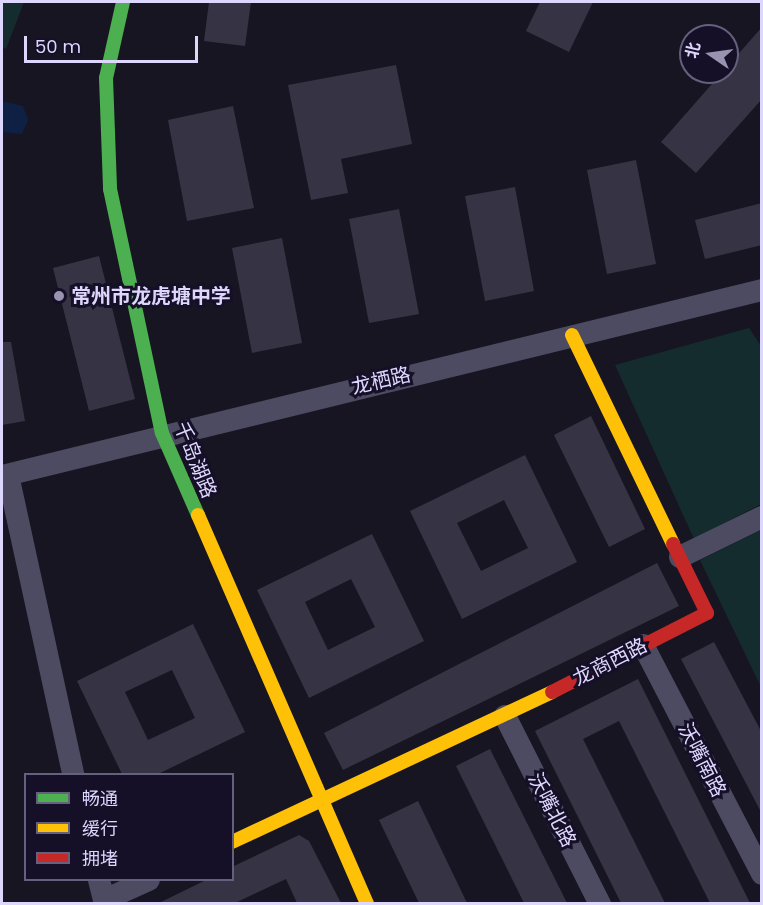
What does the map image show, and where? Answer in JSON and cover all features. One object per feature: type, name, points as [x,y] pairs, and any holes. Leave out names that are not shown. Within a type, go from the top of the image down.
[{"type":"street","name":"千岛湖路","points":[[123,2],[106,78],[110,189],[162,433],[319,803],[367,903]]},
{"type":"street","name":"龙栖路","points":[[5,476],[162,433],[762,290]]},
{"type":"street","name":"龙商西路","points":[[234,841],[505,716],[707,613],[572,335]]},
{"type":"street","points":[[5,476],[73,773]]},
{"type":"street","points":[[680,557],[762,517]]},
{"type":"street","name":"沃嘴南路","points":[[644,645],[762,874]]},
{"type":"street","name":"沃嘴北路","points":[[505,716],[600,903]]},
{"type":"street","points":[[102,890],[140,881]]},
{"type":"green space","points":[[2,2],[24,2],[6,49],[2,47]]},
{"type":"green space","points":[[749,328],[761,346],[761,504],[694,539],[615,365]]},
{"type":"green space","points":[[761,530],[761,687],[700,560]]},
{"type":"water","points":[[2,101],[23,106],[28,120],[22,134],[2,132]]},
{"type":"building","points":[[209,2],[251,2],[245,46],[204,41]]},
{"type":"building","points":[[540,2],[593,2],[569,52],[526,31]]},
{"type":"building","points":[[762,27],[762,99],[696,173],[661,142],[712,84],[739,84],[739,53]]},
{"type":"building","points":[[396,65],[412,144],[341,159],[348,193],[311,200],[288,85]]},
{"type":"building","points":[[233,106],[254,208],[187,221],[168,120]]},
{"type":"building","points":[[636,160],[656,264],[607,274],[587,170]]},
{"type":"building","points":[[515,187],[534,291],[485,301],[465,196]]},
{"type":"building","points":[[762,203],[762,245],[705,259],[695,220]]},
{"type":"building","points":[[399,209],[419,314],[369,323],[349,219]]},
{"type":"building","points":[[282,238],[302,343],[252,353],[232,248]]},
{"type":"building","points":[[99,256],[135,399],[89,411],[53,268]]},
{"type":"building","points":[[2,342],[11,342],[25,421],[2,425]]},
{"type":"building","points":[[591,416],[645,529],[609,547],[554,435]]},
{"type":"building","points":[[525,455],[577,562],[462,619],[410,511]],"holes":[[[504,500],[528,548],[481,571],[457,523]]]},
{"type":"building","points":[[372,534],[424,641],[309,698],[257,590]],"holes":[[[351,579],[375,627],[328,650],[305,602]]]},
{"type":"building","points":[[657,563],[679,606],[343,770],[324,733]]},
{"type":"building","points":[[193,624],[245,732],[160,773],[122,773],[77,681]],"holes":[[[172,670],[195,718],[148,740],[125,692]]]},
{"type":"building","points":[[714,642],[762,733],[762,814],[681,659]]},
{"type":"building","points":[[638,679],[750,903],[710,903],[619,721],[583,739],[665,903],[621,903],[535,731]]},
{"type":"building","points":[[490,749],[567,903],[524,903],[456,766]]},
{"type":"building","points":[[418,801],[467,903],[419,903],[379,820]]},
{"type":"building","points":[[299,835],[309,841],[341,903],[297,903],[286,879],[235,903],[159,903],[204,881],[234,881],[234,866]]},
{"type":"traffic: fast","points":[[123,2],[106,78],[110,189],[162,433],[198,515]]},
{"type":"traffic: slow","points":[[572,335],[673,544]]},
{"type":"traffic: slow","points":[[198,515],[367,904]]},
{"type":"traffic: slow","points":[[234,841],[552,692]]},
{"type":"traffic: jam","points":[[552,692],[707,613],[673,544]]},
{"type":"place","name":"常州市龙虎塘中学","points":[[59,296]]}]
